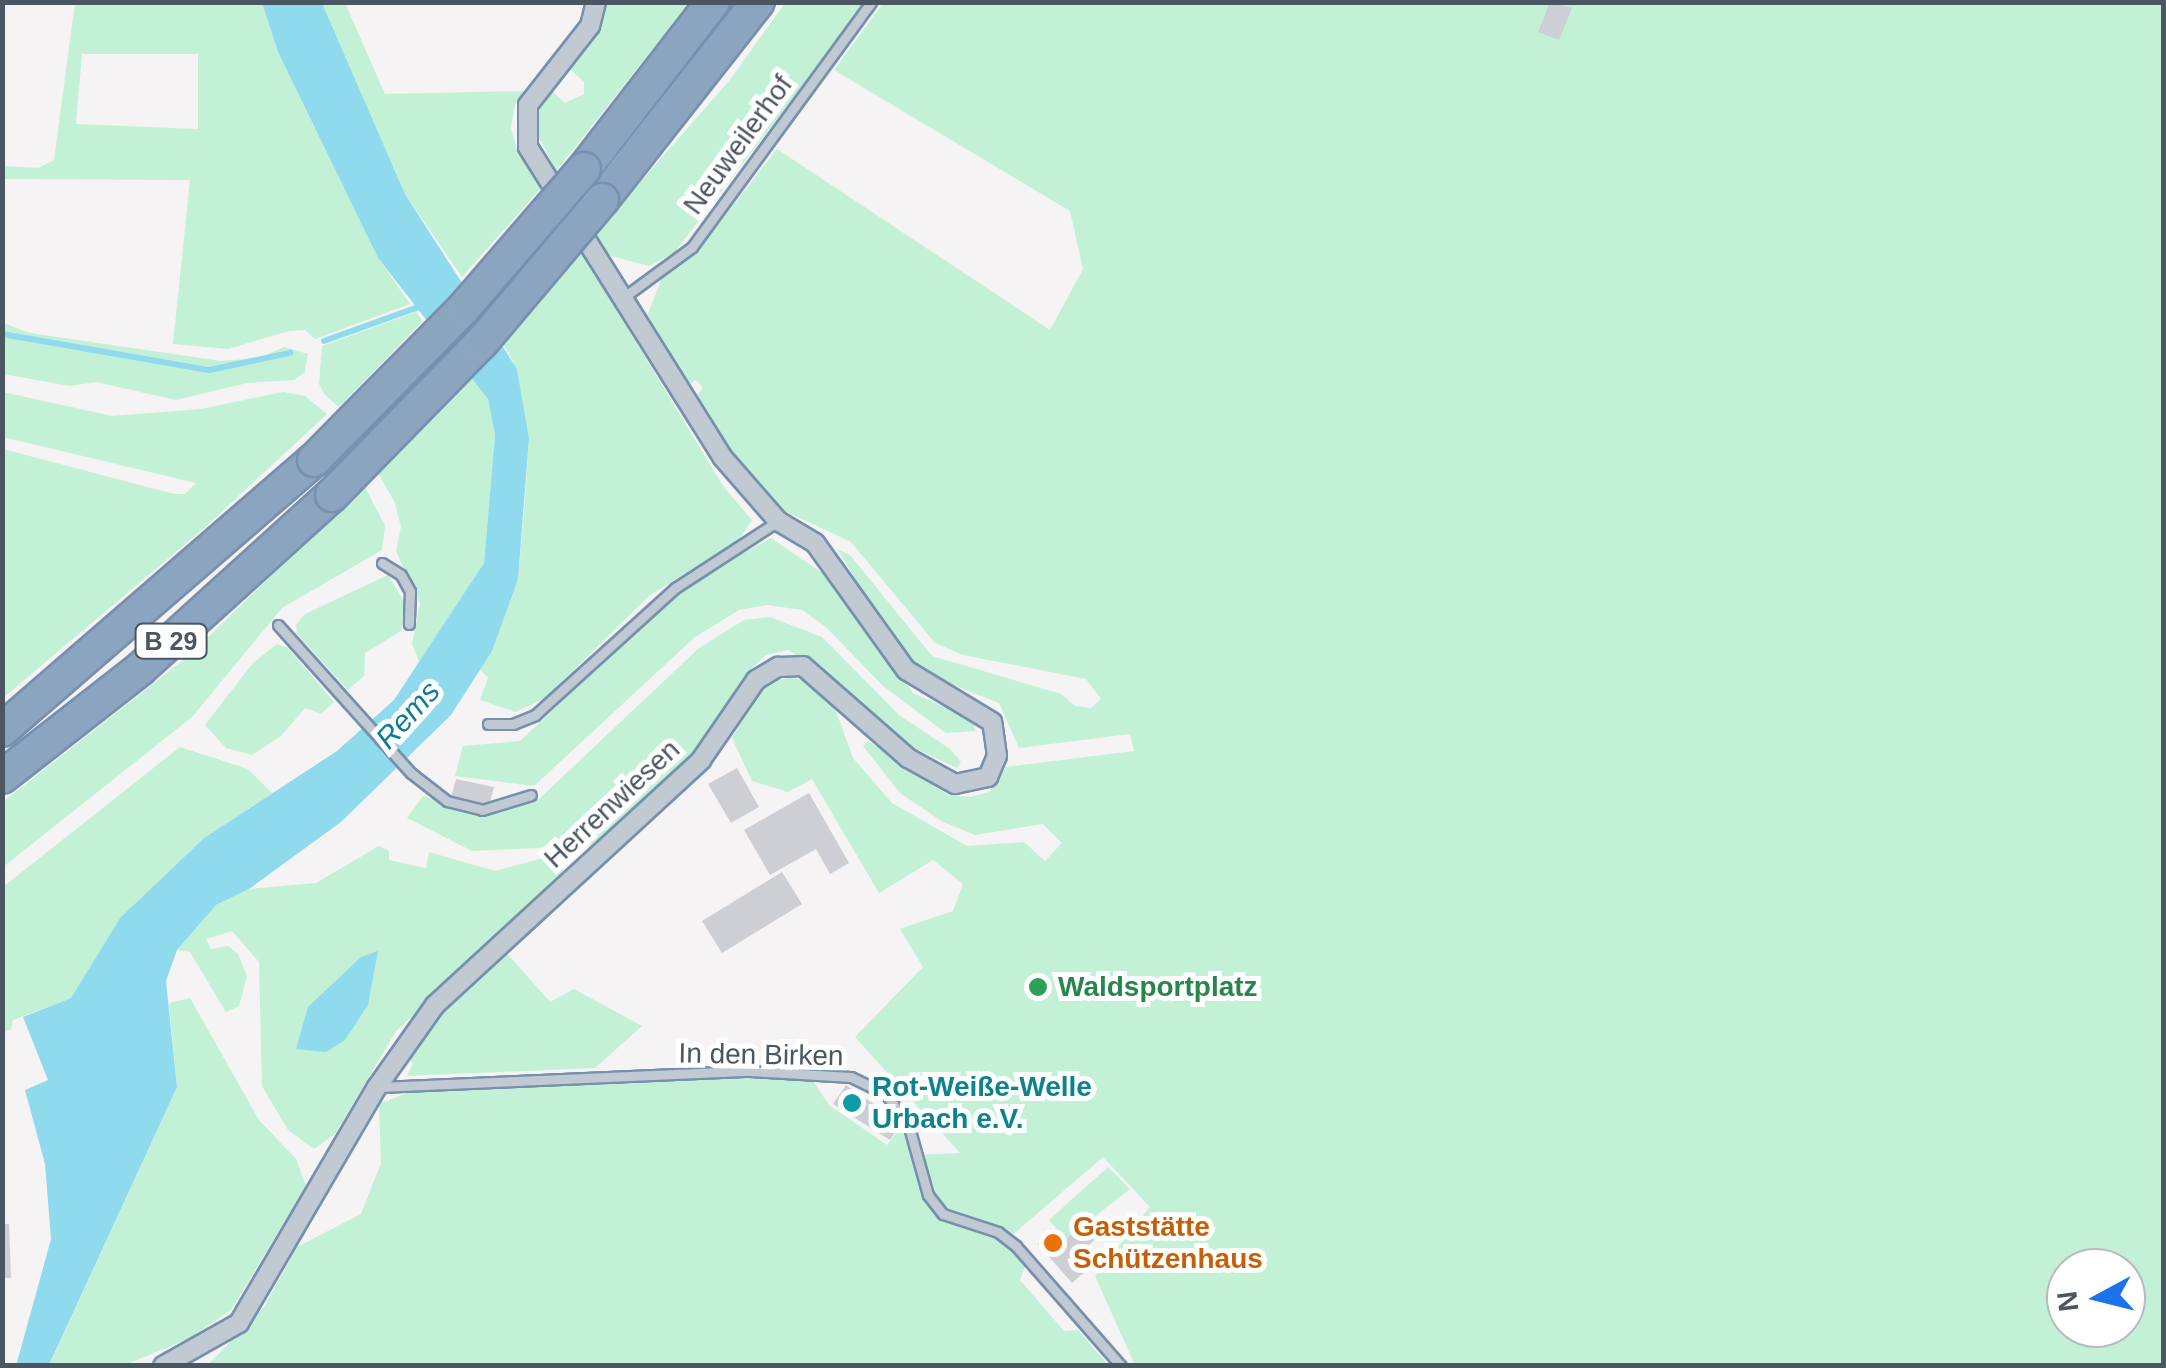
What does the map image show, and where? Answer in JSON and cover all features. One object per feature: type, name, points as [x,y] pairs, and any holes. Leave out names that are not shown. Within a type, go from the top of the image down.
[{"type":"highway","name":"B 29","points":[[2,730],[314,460],[463,310],[584,170],[713,2]]},
{"type":"highway","name":"B 29","points":[[2,776],[140,669],[332,495],[482,342],[602,200],[758,2]]},
{"type":"street","name":"Herrenwiesen","points":[[170,1364],[239,1322],[377,1087],[435,1005],[701,760],[756,680],[778,667],[803,666],[848,710],[935,776],[955,784],[988,776],[997,756],[992,722],[906,670],[815,542],[778,521],[723,458],[528,148],[524,125],[528,105],[590,26],[596,2]]},
{"type":"lane","name":"Neuweilerhof","points":[[624,297],[692,247],[871,2]]},
{"type":"lane","points":[[488,724],[513,724],[535,715],[675,588],[778,521]]},
{"type":"lane","points":[[382,563],[401,575],[410,591],[409,624]]},
{"type":"lane","points":[[278,625],[411,773],[448,800],[482,810],[532,796]]},
{"type":"lane","name":"In den Birken","points":[[377,1087],[750,1071],[851,1077],[886,1094],[909,1128],[928,1196],[943,1214],[998,1232],[1016,1246],[1121,1366]]},
{"type":"green space","points":[[75,3],[262,3],[278,52],[378,258],[410,304],[315,339],[305,330],[228,349],[173,344],[190,180],[3,179],[3,166],[38,168],[54,160]],"holes":[[[82,54],[198,54],[198,129],[76,124]]]},
{"type":"green space","points":[[322,3],[345,3],[385,94],[526,91],[515,104],[511,128],[518,154],[541,188],[462,277],[405,194]]},
{"type":"green space","points":[[604,3],[689,3],[556,171],[534,128],[538,104],[549,88],[565,103],[584,94],[584,82],[567,66]]},
{"type":"green space","points":[[785,3],[866,3],[674,253],[649,266],[604,254],[591,238],[729,81]]},
{"type":"green space","points":[[883,3],[2163,3],[2163,1365],[1135,1365],[1095,1276],[1150,1207],[1103,1157],[1003,1243],[1025,1266],[1020,1280],[1064,1331],[1078,1330],[1108,1365],[207,1366],[264,1307],[297,1247],[361,1214],[381,1163],[379,1104],[416,1089],[750,1075],[813,1081],[829,1105],[887,1145],[903,1125],[912,1155],[960,1153],[855,1037],[923,967],[900,929],[953,911],[963,884],[933,860],[879,893],[812,779],[788,792],[752,781],[732,738],[763,684],[792,677],[809,683],[836,711],[853,758],[892,803],[967,846],[1024,842],[1045,861],[1062,843],[1043,824],[975,835],[943,822],[900,793],[863,746],[868,741],[948,795],[970,797],[989,792],[1006,767],[1134,751],[1130,734],[1019,748],[999,703],[923,673],[892,639],[837,549],[850,555],[932,656],[1061,694],[1075,706],[1091,708],[1101,699],[1086,679],[963,655],[935,643],[851,542],[785,511],[724,447],[691,403],[703,388],[696,380],[687,385],[646,319],[663,275],[707,239],[777,149],[1050,330],[1083,269],[1070,211],[834,70]]},
{"type":"green space","points":[[582,253],[723,486],[752,520],[738,541],[650,595],[545,698],[516,712],[480,700],[488,678],[480,669],[518,579],[525,501],[529,438],[517,369],[503,343]]},
{"type":"green space","points":[[416,312],[423,321],[339,407],[324,394],[319,384],[322,346]]},
{"type":"green space","points":[[3,323],[30,333],[221,361],[260,358],[284,347],[308,354],[305,372],[294,380],[247,383],[176,400],[96,382],[70,386],[3,374]]},
{"type":"green space","points":[[470,374],[488,399],[495,435],[484,563],[420,664],[412,644],[420,604],[396,551],[401,527],[395,503],[376,469]]},
{"type":"green space","points":[[3,392],[112,416],[201,409],[283,392],[305,396],[327,414],[203,529],[3,698],[3,449],[174,494],[185,494],[196,483],[3,437]]},
{"type":"green space","points":[[364,485],[385,526],[382,550],[282,608],[192,717],[3,867],[3,802],[191,654]]},
{"type":"green space","points":[[771,538],[834,581],[913,693],[971,719],[976,731],[946,733],[882,685],[826,627],[802,610],[767,605],[739,610],[695,637],[534,786],[455,776],[463,746],[520,741],[686,585]]},
{"type":"green space","points":[[388,575],[405,603],[401,631],[365,653],[364,676],[348,690],[297,634],[296,625],[305,614]]},
{"type":"green space","points":[[770,617],[822,637],[899,715],[950,749],[961,762],[957,768],[893,738],[830,676],[788,650],[766,655],[746,674],[697,748],[602,845],[472,851],[407,818],[423,796],[482,814],[539,799],[699,648],[744,620]]},
{"type":"green space","points":[[277,644],[288,648],[334,702],[321,714],[305,708],[281,736],[252,755],[226,748],[205,725],[253,663]]},
{"type":"green space","points":[[180,747],[248,769],[272,793],[204,838],[120,918],[71,998],[13,1020],[11,1030],[3,1031],[3,887]]},
{"type":"green space","points":[[379,846],[389,851],[389,860],[426,868],[429,852],[495,871],[551,856],[566,862],[561,879],[396,1031],[335,1134],[314,1149],[288,1130],[262,1086],[259,962],[232,931],[206,939],[211,949],[228,946],[238,954],[247,976],[239,1006],[226,1012],[190,952],[177,950],[216,905],[249,889],[316,883]]},
{"type":"green space","points":[[505,951],[550,1002],[574,989],[642,1026],[595,1068],[407,1076],[413,1064],[405,1053],[440,1006]]},
{"type":"green space","points":[[190,998],[259,1120],[296,1159],[306,1186],[231,1310],[190,1338],[125,1365],[49,1366],[177,1087],[169,1003]]},
{"type":"green space","points":[[1108,1167],[1130,1189],[1066,1239],[1049,1220]]},
{"type":"water","name":"Rems","points":[[262,3],[322,3],[405,194],[517,369],[529,438],[518,579],[492,651],[451,715],[341,822],[249,889],[216,905],[177,950],[166,981],[177,1087],[49,1365],[16,1366],[51,1239],[45,1164],[25,1090],[48,1080],[23,1017],[71,998],[120,918],[204,838],[337,751],[394,700],[484,563],[495,435],[488,399],[378,258],[278,52]]},
{"type":"water","points":[[378,951],[368,1005],[345,1040],[326,1052],[296,1049],[308,1007],[361,957]]},
{"type":"building","points":[[1550,2],[1572,8],[1559,40],[1538,32]]},
{"type":"building","points":[[737,768],[759,807],[731,823],[708,784]]},
{"type":"building","points":[[456,779],[494,787],[489,806],[451,797]]},
{"type":"building","points":[[809,793],[849,863],[830,874],[816,849],[770,875],[744,830]]},
{"type":"building","points":[[782,872],[802,904],[722,953],[702,921]]},
{"type":"building","points":[[846,1085],[902,1123],[890,1140],[833,1104]]},
{"type":"building","points":[[1087,1220],[1100,1235],[1077,1256],[1088,1269],[1072,1283],[1038,1244],[1056,1228],[1066,1239]]},
{"type":"building","points":[[2,1224],[9,1224],[11,1278],[2,1278]]},
{"type":"waterway","points":[[324,341],[421,306]]},
{"type":"waterway","points":[[2,334],[209,370],[290,353]]},
{"type":"place","name":"Waldsportplatz","points":[[1038,987]]},
{"type":"place","name":"Rot-Weiße-Welle Urbach e.V.","points":[[852,1103]]},
{"type":"place","name":"Gaststätte Schützenhaus","points":[[1053,1243]]}]
